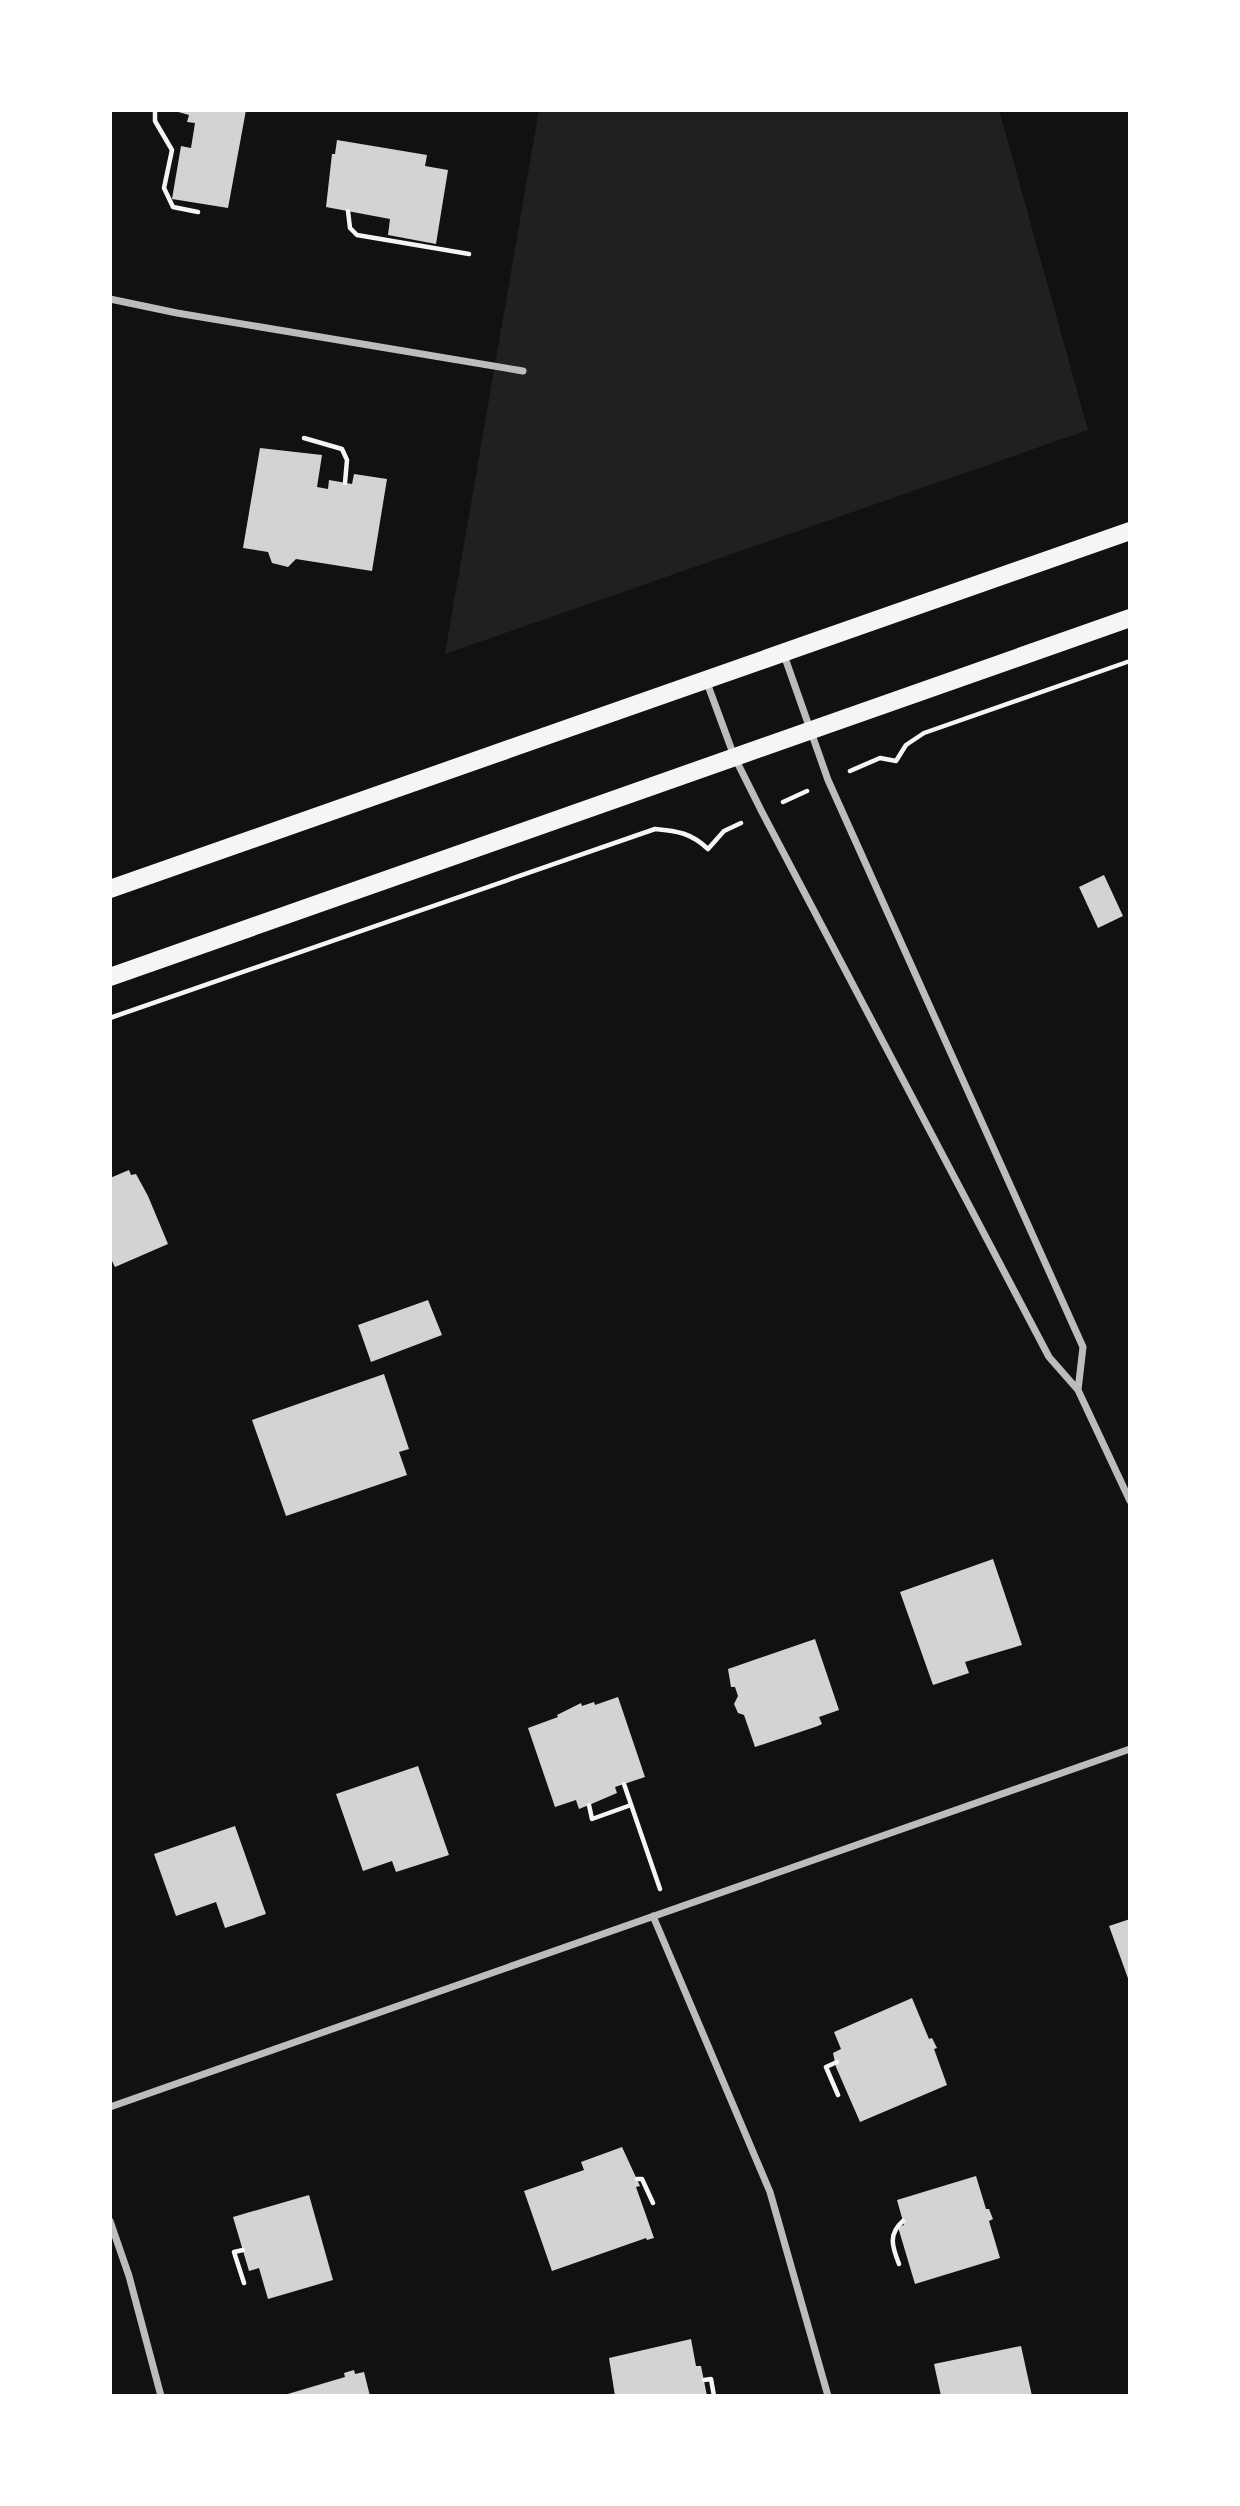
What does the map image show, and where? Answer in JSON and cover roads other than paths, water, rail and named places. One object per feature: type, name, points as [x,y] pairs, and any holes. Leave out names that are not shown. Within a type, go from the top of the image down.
[{"type":"main road","points":[[110,889],[1130,531]]},
{"type":"main road","points":[[110,976],[1130,618]]},
{"type":"street","points":[[110,299],[177,313],[523,370]]},
{"type":"street","points":[[784,652],[828,780],[1083,1347],[1078,1390]]},
{"type":"street","points":[[706,680],[734,757],[762,812],[1049,1357],[1078,1390],[1130,1501]]},
{"type":"street","points":[[110,2107],[1130,1749]]},
{"type":"street","points":[[653,1916],[770,2192],[828,2396]]},
{"type":"street","points":[[110,2221],[129,2276],[161,2396]]}]
